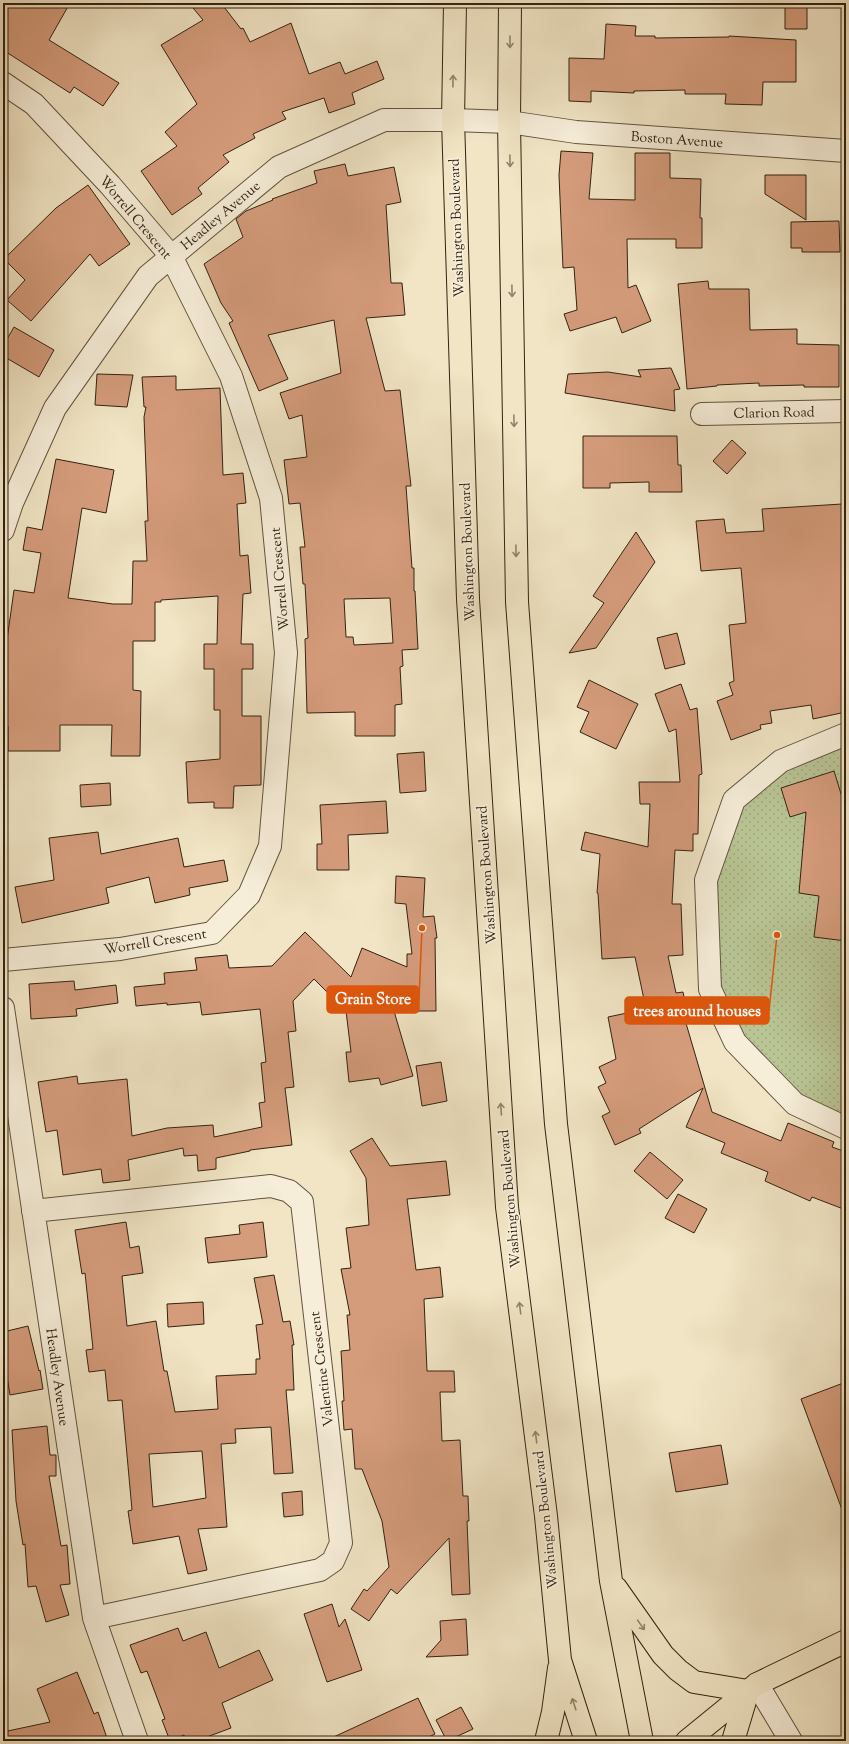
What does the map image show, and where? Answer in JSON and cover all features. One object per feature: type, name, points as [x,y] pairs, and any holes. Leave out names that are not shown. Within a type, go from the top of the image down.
[{"type":"main road","name":"Washington Boulevard","points":[[454,3],[452,120],[468,598],[507,1207],[546,1516],[560,1660],[586,1741]]},
{"type":"main road","points":[[510,3],[509,122],[517,602],[556,1124],[611,1581],[642,1741]]},
{"type":"main road","points":[[611,1581],[663,1655],[678,1670],[694,1682],[753,1687]]},
{"type":"main road","points":[[687,1741],[753,1687],[846,1641]]},
{"type":"main road","points":[[546,1741],[553,1712],[560,1660]]},
{"type":"main road","points":[[733,1741],[753,1687]]},
{"type":"street","name":"Worrell Crescent","points":[[3,83],[34,104],[110,186],[171,256],[231,376],[271,498],[286,653],[270,846],[249,894],[212,933],[120,949],[3,960]]},
{"type":"street","name":"Headley Avenue","points":[[3,530],[12,503],[54,408],[148,276],[279,167],[384,120],[509,122]]},
{"type":"street","name":"Boston Avenue","points":[[509,122],[576,132],[846,151]]},
{"type":"street","name":"Clarion Road","points":[[702,414],[846,411]]},
{"type":"street","points":[[846,734],[781,761],[734,800],[706,880],[710,989],[735,1042],[795,1104],[846,1128]]},
{"type":"street","name":"Headley Avenue","points":[[3,1008],[10,1095],[33,1211],[94,1618],[137,1741]]},
{"type":"street","name":"Valentine Crescent","points":[[33,1211],[271,1186],[288,1190],[302,1202],[340,1543],[333,1561],[320,1570],[94,1618]]},
{"type":"street","points":[[753,1687],[790,1741]]},
{"type":"green space","points":[[846,734],[846,1128],[795,1104],[735,1042],[710,989],[706,880],[734,800]]},
{"type":"building","points":[[8,3],[70,3],[49,40],[119,83],[103,106],[74,87],[70,93],[3,50],[3,11]]},
{"type":"building","points":[[189,3],[221,3],[241,29],[243,28],[250,42],[291,23],[309,74],[340,62],[345,74],[377,61],[384,79],[352,93],[355,104],[329,113],[324,98],[282,112],[286,119],[253,134],[255,138],[223,155],[229,162],[198,188],[202,194],[172,215],[141,171],[177,146],[165,132],[197,104],[161,45],[203,20]]},
{"type":"building","points":[[785,3],[807,3],[807,29],[785,29]]},
{"type":"building","points":[[606,24],[636,26],[635,36],[655,36],[655,38],[729,36],[796,40],[796,82],[763,82],[762,105],[725,104],[726,94],[685,94],[685,90],[634,91],[634,93],[591,91],[591,102],[569,101],[569,58],[604,59]]},
{"type":"building","points":[[561,151],[593,153],[589,199],[635,200],[635,153],[670,153],[670,178],[701,179],[700,218],[702,218],[702,248],[676,248],[676,239],[627,239],[628,288],[636,285],[651,321],[622,333],[616,317],[570,331],[564,314],[577,310],[574,267],[563,268],[559,175]]},
{"type":"building","points":[[345,164],[348,176],[394,167],[401,202],[386,205],[391,283],[402,283],[405,315],[366,318],[385,391],[400,390],[411,486],[406,486],[412,568],[414,568],[418,649],[402,650],[403,666],[400,667],[402,704],[395,705],[395,736],[355,736],[355,712],[307,713],[305,639],[308,638],[305,584],[303,584],[300,547],[305,547],[300,503],[289,504],[284,460],[307,457],[302,415],[289,419],[280,393],[341,373],[334,320],[268,335],[288,379],[259,391],[229,323],[233,321],[221,303],[204,264],[243,237],[236,219],[246,211],[273,200],[272,199],[317,183],[314,171]],"holes":[[[390,598],[393,643],[354,645],[353,637],[346,637],[344,599]]]},
{"type":"building","points":[[765,175],[806,175],[806,220],[765,194]]},
{"type":"building","points":[[88,185],[130,244],[99,266],[90,254],[31,321],[7,300],[25,280],[4,259],[56,208]]},
{"type":"building","points":[[839,221],[840,252],[802,252],[802,248],[791,248],[791,222]]},
{"type":"building","points":[[708,281],[709,289],[749,289],[750,330],[797,329],[797,344],[839,345],[839,387],[804,387],[804,385],[759,386],[759,383],[717,385],[687,389],[678,284]]},
{"type":"building","points":[[14,327],[54,350],[39,377],[3,356],[3,346]]},
{"type":"building","points":[[671,368],[680,389],[674,390],[675,411],[565,393],[568,374],[608,372],[641,377],[638,370]]},
{"type":"building","points":[[97,374],[133,375],[127,407],[95,405]]},
{"type":"building","points":[[176,376],[176,390],[220,388],[223,475],[243,473],[246,503],[237,504],[240,556],[248,555],[251,593],[243,594],[241,644],[253,644],[253,669],[242,669],[242,716],[261,716],[261,785],[234,786],[233,808],[214,808],[214,802],[188,803],[186,762],[220,759],[220,710],[214,710],[214,669],[204,669],[204,644],[217,644],[218,596],[161,600],[161,602],[155,602],[155,641],[133,641],[133,690],[141,691],[140,756],[111,756],[112,725],[60,725],[60,751],[8,751],[8,726],[3,726],[3,647],[6,647],[14,590],[34,593],[41,553],[23,550],[27,527],[42,530],[56,459],[114,470],[106,513],[82,508],[68,598],[113,604],[132,604],[133,561],[147,561],[145,521],[148,521],[144,417],[146,407],[144,407],[142,377]]},
{"type":"building","points":[[583,436],[677,436],[678,465],[681,465],[682,492],[649,492],[649,482],[610,483],[610,488],[583,488]]},
{"type":"building","points":[[732,440],[746,453],[727,474],[713,461]]},
{"type":"building","points":[[842,504],[846,550],[846,712],[813,719],[811,705],[770,711],[772,723],[760,725],[761,729],[731,740],[717,701],[733,695],[729,683],[734,681],[729,625],[746,623],[741,568],[701,571],[696,521],[724,519],[726,533],[764,531],[762,509]]},
{"type":"building","points":[[636,532],[655,562],[596,648],[569,653],[604,603],[593,596]]},
{"type":"building","points":[[677,633],[685,664],[665,669],[657,638]]},
{"type":"building","points":[[589,680],[638,704],[616,749],[580,732],[589,712],[577,707]]},
{"type":"building","points":[[681,684],[690,710],[697,708],[702,774],[699,775],[698,834],[693,834],[693,851],[675,850],[672,904],[681,904],[683,955],[668,956],[676,993],[683,992],[687,1012],[683,1013],[712,1112],[781,1141],[788,1123],[834,1142],[832,1147],[846,1152],[846,1210],[812,1197],[810,1201],[765,1181],[768,1172],[721,1153],[725,1143],[686,1127],[703,1088],[639,1129],[641,1133],[615,1145],[602,1116],[610,1112],[598,1087],[606,1083],[599,1067],[616,1059],[608,1017],[646,1009],[635,957],[602,959],[597,893],[600,854],[581,850],[585,832],[648,847],[650,804],[640,804],[639,782],[680,782],[676,729],[669,732],[655,694]]},
{"type":"building","points":[[424,752],[426,791],[400,793],[397,754]]},
{"type":"building","points":[[834,771],[846,810],[846,941],[814,937],[819,896],[799,893],[806,812],[790,817],[781,788]]},
{"type":"building","points":[[110,783],[111,805],[81,807],[80,785]]},
{"type":"building","points":[[386,801],[388,833],[348,835],[349,870],[317,870],[317,844],[322,844],[320,805]]},
{"type":"building","points":[[98,832],[101,854],[178,838],[184,867],[224,860],[228,881],[189,888],[190,895],[155,903],[149,877],[106,888],[109,903],[22,923],[15,887],[54,880],[49,838]]},
{"type":"building","points":[[396,876],[425,878],[423,917],[434,916],[437,938],[435,938],[436,1011],[394,1011],[413,1076],[381,1085],[379,1078],[349,1082],[346,1052],[351,1052],[346,1011],[314,979],[293,1001],[296,1031],[288,1032],[294,1087],[285,1088],[292,1145],[250,1150],[216,1158],[216,1169],[198,1171],[197,1155],[184,1156],[183,1148],[128,1160],[130,1180],[103,1183],[101,1169],[63,1175],[57,1130],[46,1132],[38,1082],[77,1076],[78,1084],[127,1079],[132,1136],[167,1128],[213,1125],[214,1137],[262,1127],[259,1103],[265,1102],[261,1063],[266,1062],[260,1009],[202,1015],[200,1002],[136,1006],[134,987],[165,984],[164,973],[197,970],[195,958],[227,955],[229,968],[272,966],[305,932],[351,977],[362,948],[407,967],[407,954],[412,954],[406,904],[395,903]]},
{"type":"building","points":[[74,981],[75,990],[116,985],[118,1003],[76,1009],[77,1016],[31,1019],[29,984]]},
{"type":"building","points":[[441,1062],[447,1101],[422,1106],[416,1066]]},
{"type":"building","points":[[372,1138],[390,1166],[446,1161],[450,1195],[407,1199],[416,1270],[440,1267],[443,1297],[424,1299],[427,1371],[454,1371],[455,1392],[440,1392],[442,1441],[460,1440],[463,1496],[468,1496],[469,1521],[467,1521],[470,1594],[452,1595],[449,1538],[397,1594],[391,1589],[369,1621],[351,1609],[364,1589],[367,1591],[389,1567],[382,1521],[362,1469],[355,1469],[352,1429],[344,1430],[341,1351],[350,1350],[347,1315],[350,1315],[341,1269],[351,1268],[346,1228],[369,1225],[366,1178],[350,1151]]},
{"type":"building","points":[[650,1152],[683,1180],[667,1199],[634,1171]]},
{"type":"building","points":[[678,1194],[707,1209],[694,1233],[665,1218]]},
{"type":"building","points":[[126,1222],[130,1248],[139,1246],[143,1273],[122,1276],[127,1326],[156,1321],[164,1371],[167,1371],[175,1412],[218,1409],[216,1376],[256,1374],[256,1359],[260,1359],[256,1325],[263,1324],[254,1278],[274,1275],[283,1322],[290,1321],[294,1345],[292,1345],[294,1390],[286,1390],[293,1473],[274,1474],[271,1427],[235,1429],[236,1443],[221,1444],[227,1527],[198,1529],[207,1570],[188,1574],[179,1536],[133,1544],[128,1511],[132,1510],[122,1400],[108,1401],[105,1370],[89,1372],[86,1350],[93,1349],[85,1273],[82,1274],[75,1230]],"holes":[[[202,1451],[206,1498],[153,1507],[149,1454]]]},
{"type":"building","points":[[263,1222],[267,1257],[208,1263],[205,1238],[240,1234],[239,1225]]},
{"type":"building","points":[[203,1302],[204,1324],[168,1327],[167,1304]]},
{"type":"building","points":[[28,1326],[39,1371],[40,1370],[43,1389],[10,1395],[3,1352],[3,1332]]},
{"type":"building","points":[[846,1382],[846,1515],[844,1515],[801,1399]]},
{"type":"building","points":[[47,1426],[50,1455],[56,1455],[56,1476],[49,1476],[61,1546],[67,1545],[70,1584],[60,1585],[69,1615],[46,1622],[36,1586],[28,1587],[25,1544],[23,1545],[16,1501],[12,1430]]},
{"type":"building","points":[[721,1445],[728,1484],[676,1492],[669,1453]]},
{"type":"building","points":[[302,1491],[303,1515],[284,1517],[282,1493]]},
{"type":"building","points":[[332,1604],[339,1627],[345,1619],[362,1670],[327,1682],[304,1614]]},
{"type":"building","points":[[466,1619],[468,1655],[426,1657],[441,1640],[440,1621]]},
{"type":"building","points":[[178,1628],[183,1641],[206,1632],[219,1668],[259,1650],[273,1680],[222,1703],[231,1728],[196,1741],[186,1741],[184,1735],[170,1741],[162,1720],[165,1719],[147,1671],[141,1673],[130,1645]]},
{"type":"building","points":[[77,1672],[94,1714],[98,1712],[108,1741],[3,1741],[3,1732],[50,1722],[37,1689]]},
{"type":"building","points":[[418,1698],[435,1734],[421,1741],[325,1741]]},
{"type":"building","points":[[461,1707],[473,1729],[447,1741],[436,1720]]},
{"type":"place","name":"Grain Store","points":[[422,928]]},
{"type":"place","name":"trees around houses","points":[[777,935]]}]
